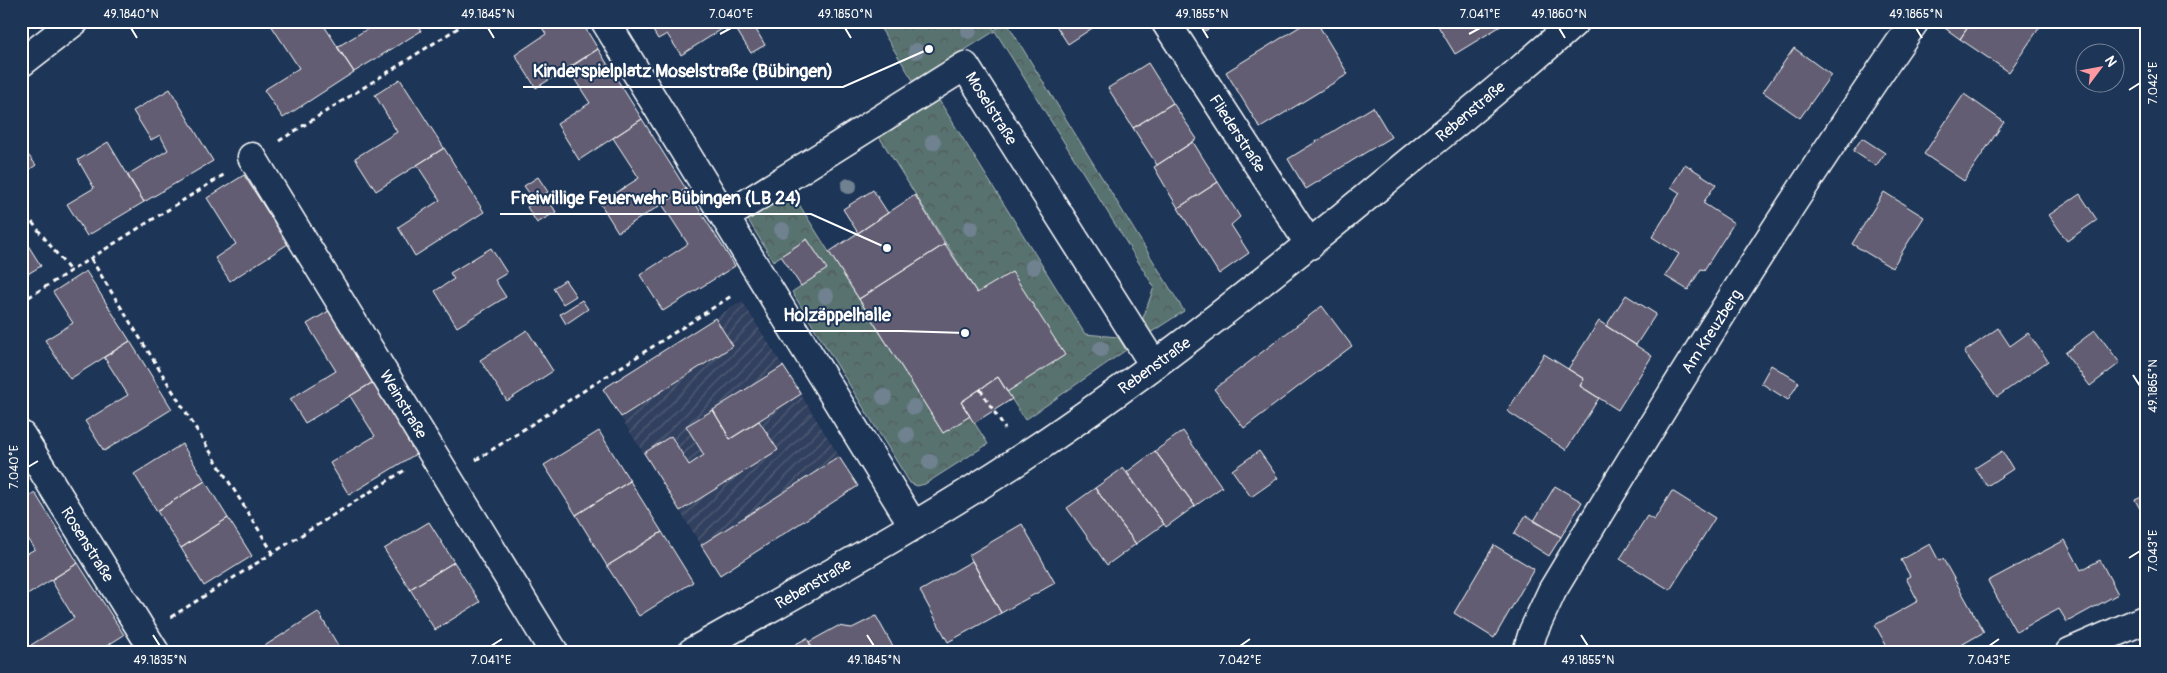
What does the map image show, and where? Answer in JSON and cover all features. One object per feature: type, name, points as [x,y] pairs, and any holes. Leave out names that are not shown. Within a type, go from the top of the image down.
[{"type":"street","points":[[21,63],[74,21]]},
{"type":"street","points":[[605,21],[913,525]]},
{"type":"street","name":"Fliederstraße","points":[[1165,21],[1310,245]]},
{"type":"street","name":"Am Kreuzberg","points":[[1527,652],[1533,632],[1552,591],[1693,357],[1857,105],[1915,21]]},
{"type":"street","name":"Rebenstraße","points":[[692,652],[913,525],[1023,457],[1082,417],[1196,335],[1310,245],[1568,24]]},
{"type":"street","name":"Moselstraße","points":[[725,217],[965,66],[1154,365]]},
{"type":"street","name":"Weinstraße","points":[[252,158],[554,652]]},
{"type":"street","name":"Rosenstraße","points":[[21,435],[150,643]]},
{"type":"street","points":[[2070,652],[2146,618]]},
{"type":"path","points":[[451,21],[456,29]]},
{"type":"path","points":[[21,208],[71,272]]},
{"type":"path","points":[[91,259],[273,553]]},
{"type":"path","points":[[448,478],[761,277]]},
{"type":"path","points":[[980,389],[1023,457]]},
{"type":"path","points":[[150,643],[273,553],[433,452]]},
{"type":"shaded area","points":[[742,301],[858,486],[720,575],[603,389]]},
{"type":"green space","points":[[876,21],[989,21],[994,30],[1007,23],[1184,311],[1150,333],[1142,321],[1154,287],[995,31],[914,82]]},
{"type":"green space","points":[[937,97],[1085,334],[1118,337],[1126,350],[1025,420],[1007,392],[1064,355],[1012,272],[978,294],[878,135]]},
{"type":"green space","points":[[790,190],[943,433],[970,416],[988,444],[925,484],[917,486],[910,483],[792,292],[826,269],[807,239],[773,261],[747,218]]},
{"type":"building","points":[[277,21],[321,21],[354,72],[283,118],[264,90],[299,68],[271,25]]},
{"type":"building","points":[[365,21],[416,21],[421,31],[354,72],[337,47],[369,28]]},
{"type":"building","points":[[538,21],[581,21],[598,49],[536,88],[515,55],[546,34]]},
{"type":"building","points":[[647,21],[728,21],[730,24],[681,55],[667,34],[658,39]]},
{"type":"building","points":[[731,21],[751,21],[765,45],[751,53]]},
{"type":"building","points":[[1053,21],[1103,21],[1068,44]]},
{"type":"building","points":[[1199,21],[1221,21],[1205,31]]},
{"type":"building","points":[[1309,21],[1316,21],[1348,74],[1260,128],[1226,72]]},
{"type":"building","points":[[1435,21],[1509,21],[1455,54]]},
{"type":"building","points":[[1945,21],[1972,21],[1960,39],[1942,26]]},
{"type":"building","points":[[1972,21],[2044,21],[2009,72],[1960,39]]},
{"type":"building","points":[[1794,48],[1831,75],[1800,118],[1763,92]]},
{"type":"building","points":[[598,49],[642,119],[579,160],[557,124],[590,103],[568,69]]},
{"type":"building","points":[[1148,63],[1173,103],[1133,128],[1108,88]]},
{"type":"building","points":[[400,79],[444,148],[376,191],[355,158],[397,132],[375,95]]},
{"type":"building","points":[[170,89],[213,161],[144,202],[127,175],[168,150],[160,135],[151,140],[133,111]]},
{"type":"building","points":[[1964,94],[2004,122],[1964,181],[1924,154]]},
{"type":"building","points":[[1173,103],[1197,139],[1157,165],[1133,128]]},
{"type":"building","points":[[1373,107],[1391,137],[1306,189],[1288,159]]},
{"type":"building","points":[[642,119],[686,189],[618,232],[600,203],[639,178],[613,138]]},
{"type":"building","points":[[1862,138],[1885,153],[1876,166],[1853,151]]},
{"type":"building","points":[[108,142],[144,202],[87,236],[67,204],[94,188],[78,160]]},
{"type":"building","points":[[1193,142],[1218,182],[1178,208],[1154,167]]},
{"type":"building","points":[[21,146],[36,165],[21,176]]},
{"type":"building","points":[[444,148],[484,212],[415,256],[398,227],[440,200],[417,165]]},
{"type":"building","points":[[1685,164],[1716,184],[1703,203],[1734,223],[1704,270],[1701,269],[1688,290],[1665,276],[1679,254],[1652,237],[1680,193],[1671,187]]},
{"type":"building","points":[[244,175],[288,244],[230,281],[215,258],[236,244],[207,198]]},
{"type":"building","points":[[538,177],[548,192],[535,201],[524,186]]},
{"type":"building","points":[[1218,182],[1240,217],[1231,225],[1249,253],[1219,274],[1178,208]]},
{"type":"building","points":[[686,189],[735,266],[663,311],[640,275],[688,244],[662,204]]},
{"type":"building","points":[[873,190],[888,213],[858,233],[843,209]]},
{"type":"building","points":[[1884,192],[1924,217],[1892,268],[1852,244]]},
{"type":"building","points":[[2080,194],[2097,220],[2067,241],[2049,215]]},
{"type":"building","points":[[915,195],[945,244],[859,299],[829,252]]},
{"type":"building","points":[[546,196],[556,212],[537,223],[527,207]]},
{"type":"building","points":[[21,234],[41,266],[21,278]]},
{"type":"building","points":[[807,239],[827,269],[801,286],[781,256]]},
{"type":"building","points":[[945,244],[977,293],[1012,272],[1065,355],[1007,392],[998,377],[961,402],[970,416],[943,433],[859,299]]},
{"type":"building","points":[[491,248],[507,273],[495,280],[506,297],[457,327],[435,291],[454,279],[450,273]]},
{"type":"building","points":[[86,271],[130,341],[70,379],[45,340],[73,323],[53,292]]},
{"type":"building","points":[[565,280],[576,296],[563,304],[553,288]]},
{"type":"building","points":[[1626,295],[1656,314],[1636,345],[1606,326]]},
{"type":"building","points":[[582,300],[588,309],[566,324],[560,314]]},
{"type":"building","points":[[1322,306],[1352,346],[1244,428],[1214,389]]},
{"type":"building","points":[[332,309],[375,381],[305,423],[290,399],[336,371],[307,324]]},
{"type":"building","points":[[715,318],[733,346],[621,417],[603,389]]},
{"type":"building","points":[[1599,321],[1652,356],[1618,410],[1580,386],[1584,379],[1568,369]]},
{"type":"building","points":[[1998,328],[2010,346],[2028,333],[2048,361],[1997,397],[1964,352]]},
{"type":"building","points":[[527,330],[553,371],[507,401],[480,360]]},
{"type":"building","points":[[2095,330],[2120,363],[2090,386],[2065,353]]},
{"type":"building","points":[[130,341],[172,409],[104,451],[85,421],[128,395],[104,357]]},
{"type":"building","points":[[1544,354],[1584,379],[1580,386],[1599,398],[1566,450],[1507,411]]},
{"type":"building","points":[[1771,365],[1799,382],[1788,400],[1761,383]]},
{"type":"building","points":[[783,366],[801,394],[730,439],[713,410]]},
{"type":"building","points":[[998,377],[1012,399],[974,423],[961,402]]},
{"type":"building","points":[[375,381],[419,452],[349,495],[330,463],[375,436],[350,396]]},
{"type":"building","points":[[713,410],[730,439],[759,421],[778,450],[680,511],[644,453],[671,436],[689,465],[704,455],[686,426]]},
{"type":"building","points":[[599,431],[630,481],[576,515],[544,465]]},
{"type":"building","points":[[1183,431],[1222,487],[1195,506],[1155,451]]},
{"type":"building","points":[[182,444],[205,481],[157,511],[134,474]]},
{"type":"building","points":[[1155,451],[1195,506],[1166,527],[1127,472]]},
{"type":"building","points":[[1259,451],[1278,478],[1251,497],[1232,470]]},
{"type":"building","points":[[2002,451],[2013,469],[1987,486],[1975,468]]},
{"type":"building","points":[[839,457],[858,486],[720,575],[701,545]]},
{"type":"building","points":[[1123,468],[1164,524],[1136,544],[1095,488]]},
{"type":"building","points":[[205,481],[228,518],[181,548],[157,511]]},
{"type":"building","points":[[630,481],[662,532],[607,566],[576,515]]},
{"type":"building","points":[[1555,486],[1582,502],[1561,537],[1534,521]]},
{"type":"building","points":[[1095,488],[1136,544],[1107,565],[1067,508]]},
{"type":"building","points":[[1672,491],[1715,518],[1670,590],[1620,559],[1647,516],[1654,520]]},
{"type":"building","points":[[35,493],[78,563],[21,599],[21,557],[35,549],[21,528],[21,502]]},
{"type":"building","points":[[2146,495],[2146,519],[2135,500]]},
{"type":"building","points":[[1526,515],[1561,537],[1549,556],[1514,534]]},
{"type":"building","points":[[228,518],[252,556],[204,586],[181,548]]},
{"type":"building","points":[[429,522],[454,562],[410,589],[384,549]]},
{"type":"building","points":[[1022,524],[1055,583],[1001,613],[969,555]]},
{"type":"building","points":[[662,532],[693,582],[639,616],[607,566]]},
{"type":"building","points":[[2065,540],[2081,570],[2100,560],[2118,594],[2067,622],[2059,609],[2016,632],[1988,581]]},
{"type":"building","points":[[1930,544],[1939,561],[1943,559],[1984,632],[1949,652],[1890,652],[1875,625],[1918,601],[1906,578],[1910,576],[1901,560]]},
{"type":"building","points":[[1494,545],[1534,569],[1494,638],[1454,613]]},
{"type":"building","points":[[972,561],[1001,613],[948,642],[920,591]]},
{"type":"building","points":[[454,562],[480,602],[435,630],[410,589]]},
{"type":"building","points":[[78,563],[124,635],[97,652],[35,652],[31,645],[74,618],[51,580]]},
{"type":"building","points":[[318,612],[342,652],[255,652]]},
{"type":"building","points":[[876,616],[896,652],[814,652],[809,642],[838,626],[852,628]]},
{"type":"building","points":[[807,638],[814,652],[781,652]]},
{"type":"place","name":"Kinderspielplatz Moselstraße (Bübingen)","points":[[929,49]]},
{"type":"place","name":"Freiwillige Feuerwehr Bübingen (LB 24)","points":[[887,248]]},
{"type":"place","name":"Holzäppelhalle","points":[[965,333]]}]
